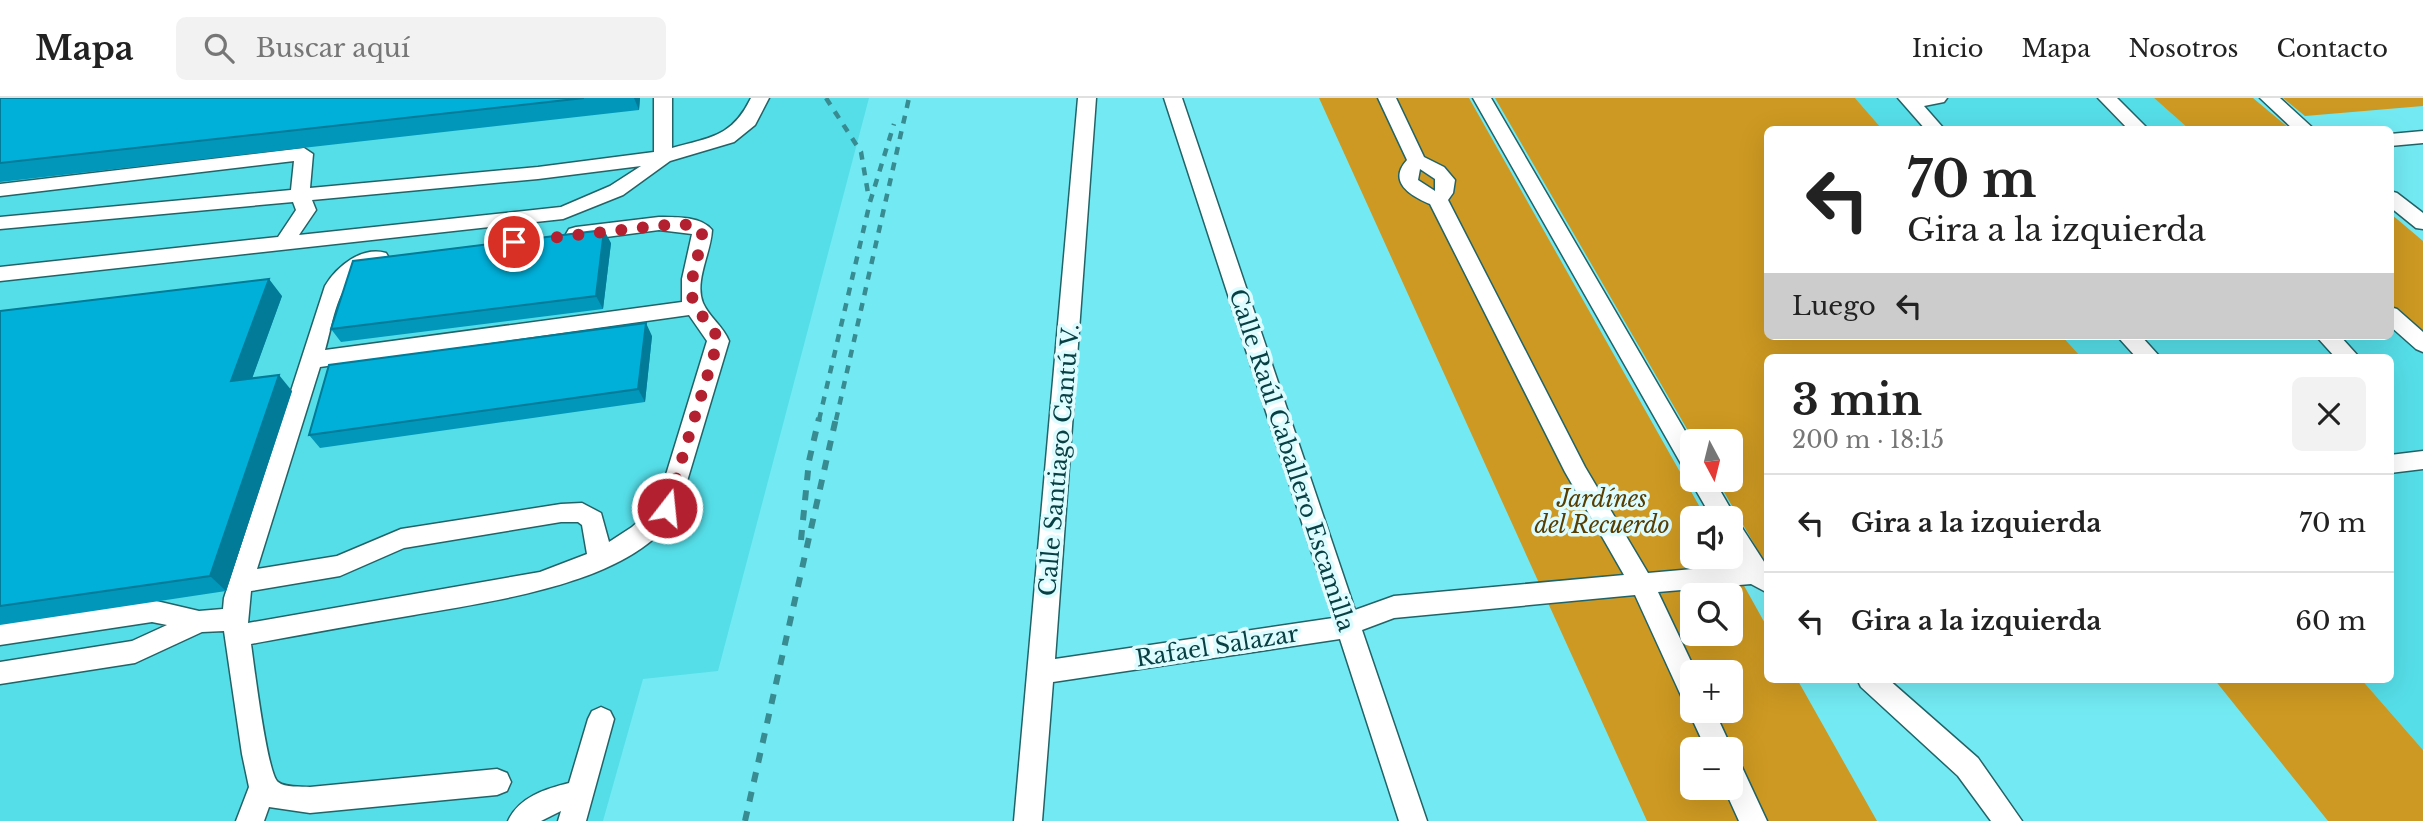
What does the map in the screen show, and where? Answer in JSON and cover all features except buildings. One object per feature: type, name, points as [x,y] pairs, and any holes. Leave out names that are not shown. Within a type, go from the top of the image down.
[{"type":"street","points":[[0,274],[563,214],[612,194],[638,179],[663,157],[663,98]]},
{"type":"street","points":[[0,223],[538,173],[663,157],[728,138],[749,121],[760,98]]},
{"type":"street","name":"Calle Santiago Cantú V.","points":[[1028,821],[1087,98]]},
{"type":"street","name":"Calle Raúl Caballero Escamilla","points":[[1173,98],[1346,627],[1413,821]]},
{"type":"street","points":[[1387,98],[1417,161],[1407,174],[1409,182],[1417,191],[1438,201]]},
{"type":"street","points":[[1482,98],[1680,442]]},
{"type":"street","points":[[1909,100],[1938,98]]},
{"type":"street","points":[[2106,98],[2136,126]]},
{"type":"street","points":[[2269,98],[2301,126]]},
{"type":"street","points":[[1909,100],[1932,126]]},
{"type":"street","points":[[2394,140],[2423,137]]},
{"type":"street","points":[[0,190],[304,154],[300,195]]},
{"type":"street","points":[[2394,200],[2419,217]]},
{"type":"street","points":[[0,634],[152,611],[199,622],[237,627],[540,582],[573,573],[600,560],[651,528],[667,508],[718,341],[715,329],[695,307],[691,296],[702,230],[692,225],[554,237]]},
{"type":"street","points":[[250,821],[263,787],[255,754],[237,627],[236,598],[335,286],[344,271],[356,263],[405,255]]},
{"type":"street","points":[[311,360],[695,307]]},
{"type":"street","points":[[2394,318],[2423,344]]},
{"type":"street","points":[[2133,340],[2146,354]]},
{"type":"street","points":[[2331,340],[2345,354]]},
{"type":"street","points":[[2394,464],[2423,460]]},
{"type":"street","points":[[241,582],[340,566],[401,539],[561,513],[582,512],[593,520],[600,560]]},
{"type":"street","points":[[1743,549],[1762,578]]},
{"type":"street","name":"Rafael Salazar","points":[[1040,673],[1346,627],[1368,615],[1394,607],[1642,584],[1762,578]]},
{"type":"street","points":[[0,673],[135,652],[199,622]]},
{"type":"street","points":[[1874,683],[1968,767],[2008,821]]},
{"type":"street","points":[[572,821],[601,719]]},
{"type":"street","points":[[263,787],[276,797],[310,800],[497,782]]},
{"type":"street","points":[[522,821],[530,811],[549,800],[580,793]]},
{"type":"street","points":[[1743,800],[1753,821]]},
{"type":"lane","points":[[284,243],[306,210],[300,195]]},
{"type":"lane","points":[[1438,201],[1576,472],[1642,584],[1680,666]]},
{"type":"shaded area","points":[[0,98],[869,98],[718,671],[643,679],[603,821],[0,821]]},
{"type":"shaded area","points":[[1855,98],[2154,98],[2186,126],[1879,126]]},
{"type":"shaded area","points":[[2394,312],[2423,338],[2423,750],[2364,683],[2394,683],[2394,354],[2078,354],[2066,340],[2394,340]]},
{"type":"green space","name":"Jardínes del Recuerdo","points":[[1319,98],[1469,98],[1680,472],[1680,492],[1691,492],[1699,506],[1680,506],[1680,569],[1735,569],[1742,583],[1680,583],[1680,646],[1743,646],[1743,584],[1764,622],[1764,683],[1799,683],[1877,821],[1647,821]]},
{"type":"green space","points":[[1495,98],[1855,98],[1879,126],[1764,126],[1764,340],[2066,340],[2078,354],[1764,354],[1764,559],[1743,525],[1743,506],[1732,506],[1724,492],[1743,492],[1743,429],[1687,429]]},
{"type":"green space","points":[[2154,98],[2253,98],[2286,126],[2186,126]]},
{"type":"green space","points":[[2283,98],[2423,98],[2423,106],[2305,116]]},
{"type":"green space","points":[[2394,217],[2423,241],[2423,338],[2394,312]]},
{"type":"green space","points":[[2217,683],[2364,683],[2423,750],[2423,821],[2328,821]]},
{"type":"railway","points":[[826,98],[861,152],[869,199]]},
{"type":"railway","points":[[836,420],[909,98]]},
{"type":"railway","points":[[819,420],[870,202],[894,124]]},
{"type":"railway","points":[[801,540],[809,461],[819,418]]},
{"type":"railway","points":[[745,821],[836,418]]},
{"type":"route","points":[[514,242],[675,224],[692,225],[702,230],[691,296],[695,307],[715,329],[718,341],[667,508]]}]
